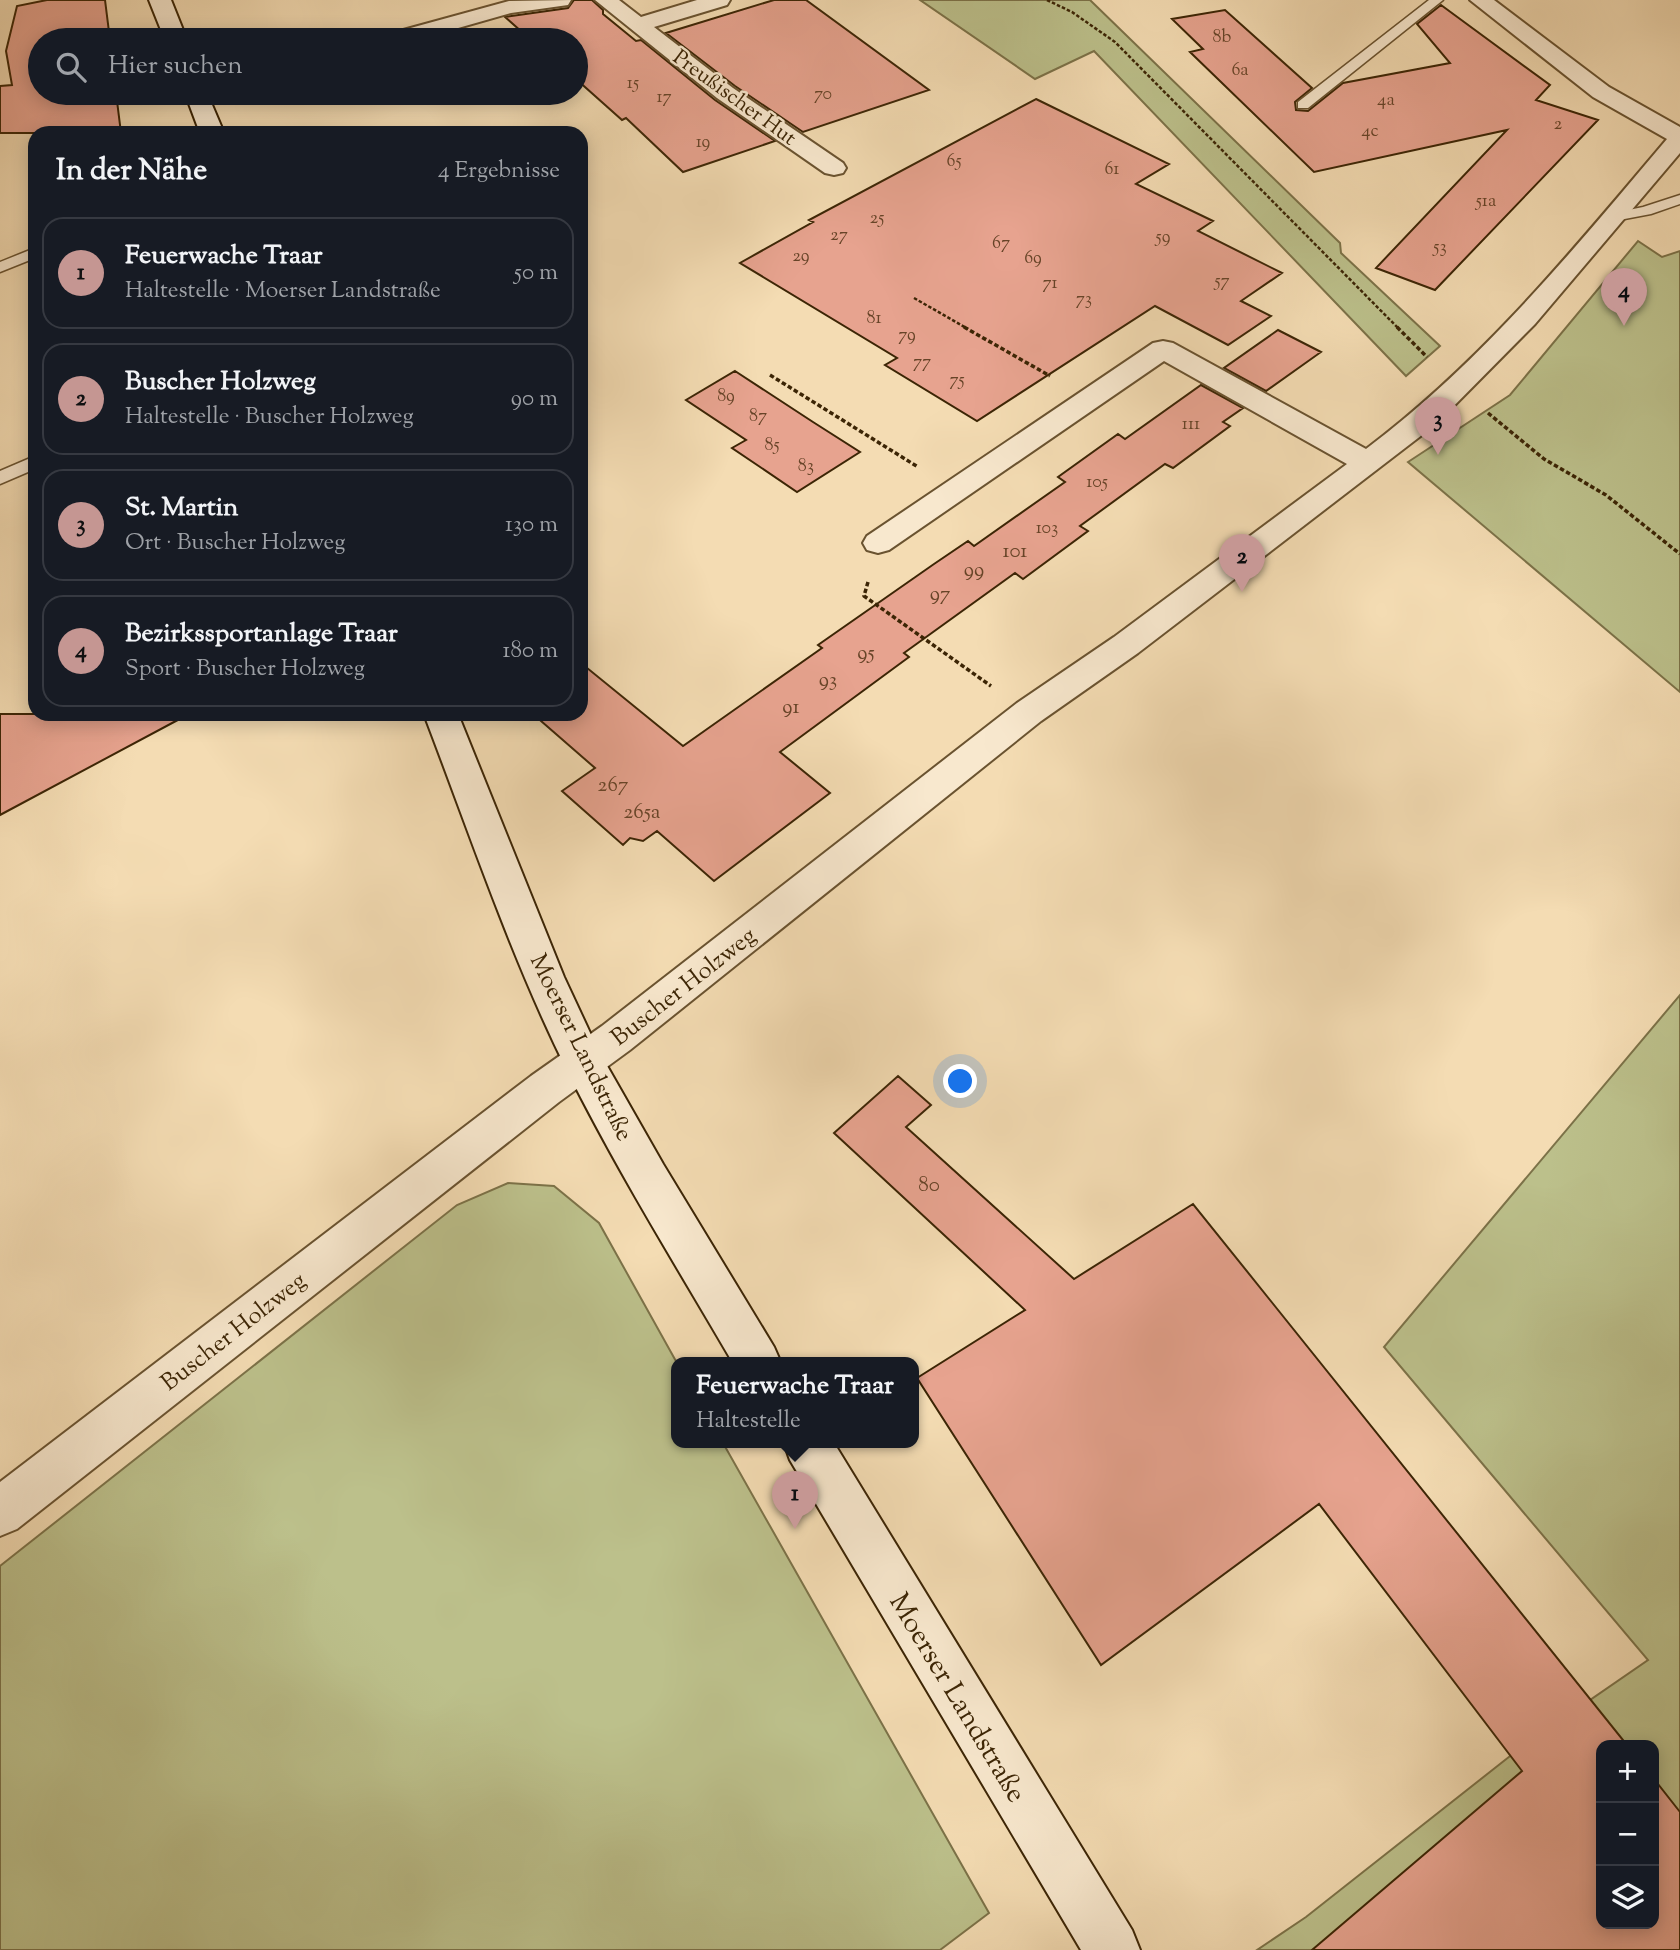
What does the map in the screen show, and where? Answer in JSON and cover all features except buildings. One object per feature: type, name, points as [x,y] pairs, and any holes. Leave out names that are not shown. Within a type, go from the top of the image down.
[{"type":"street","points":[[160,0],[171,28]]},
{"type":"street","points":[[435,28],[509,7],[560,0]]},
{"type":"street","name":"Preußischer Hut","points":[[606,0],[725,93],[834,168]]},
{"type":"street","name":"Preußischer Hut","points":[[637,25],[719,0]]},
{"type":"street","points":[[1481,0],[1614,101],[1645,121],[1680,137]]},
{"type":"street","points":[[206,105],[211,126]]},
{"type":"street","name":"Buscher Holzweg","points":[[0,1512],[791,901],[1029,712],[1126,645],[1368,463],[1459,388],[1543,298],[1680,137]]},
{"type":"street","points":[[878,543],[1163,349],[1368,463]]},
{"type":"street","name":"Moerser Landstraße","points":[[444,721],[545,977],[583,1061],[648,1178],[754,1357]]},
{"type":"street","name":"Moerser Landstraße","points":[[810,1448],[1112,1950]]},
{"type":"lane","points":[[1303,106],[1437,0]]},
{"type":"lane","points":[[1614,217],[1646,211],[1680,199]]},
{"type":"lane","points":[[0,267],[28,256]]},
{"type":"lane","points":[[0,478],[28,465]]},
{"type":"path","points":[[1046,0],[1072,12],[1115,42],[1459,388],[1544,459],[1606,495],[1680,554]]},
{"type":"path","points":[[914,298],[1090,399]]},
{"type":"path","points":[[770,375],[956,490]]},
{"type":"path","points":[[878,543],[864,596],[1029,712]]},
{"type":"green space","points":[[920,0],[1090,0],[1340,243],[1341,253],[1440,346],[1406,376],[1094,51],[1035,79]]},
{"type":"green space","points":[[1638,241],[1662,257],[1680,251],[1680,692],[1408,462],[1510,395]]},
{"type":"green space","points":[[1680,995],[1680,1950],[1257,1950],[1306,1917],[1519,1749],[1648,1660],[1384,1347]]},
{"type":"green space","points":[[508,1183],[554,1186],[599,1223],[674,1357],[671,1357],[671,1448],[726,1448],[989,1913],[940,1950],[0,1950],[0,1566],[457,1205]]},
{"type":"place","name":"Bezirkssportanlage Traar","points":[[1624,326]]},
{"type":"place","name":"St. Martin","points":[[1438,455]]},
{"type":"place","name":"Buscher Holzweg","points":[[1242,592]]},
{"type":"place","name":"Feuerwache Traar","points":[[795,1529]]}]
